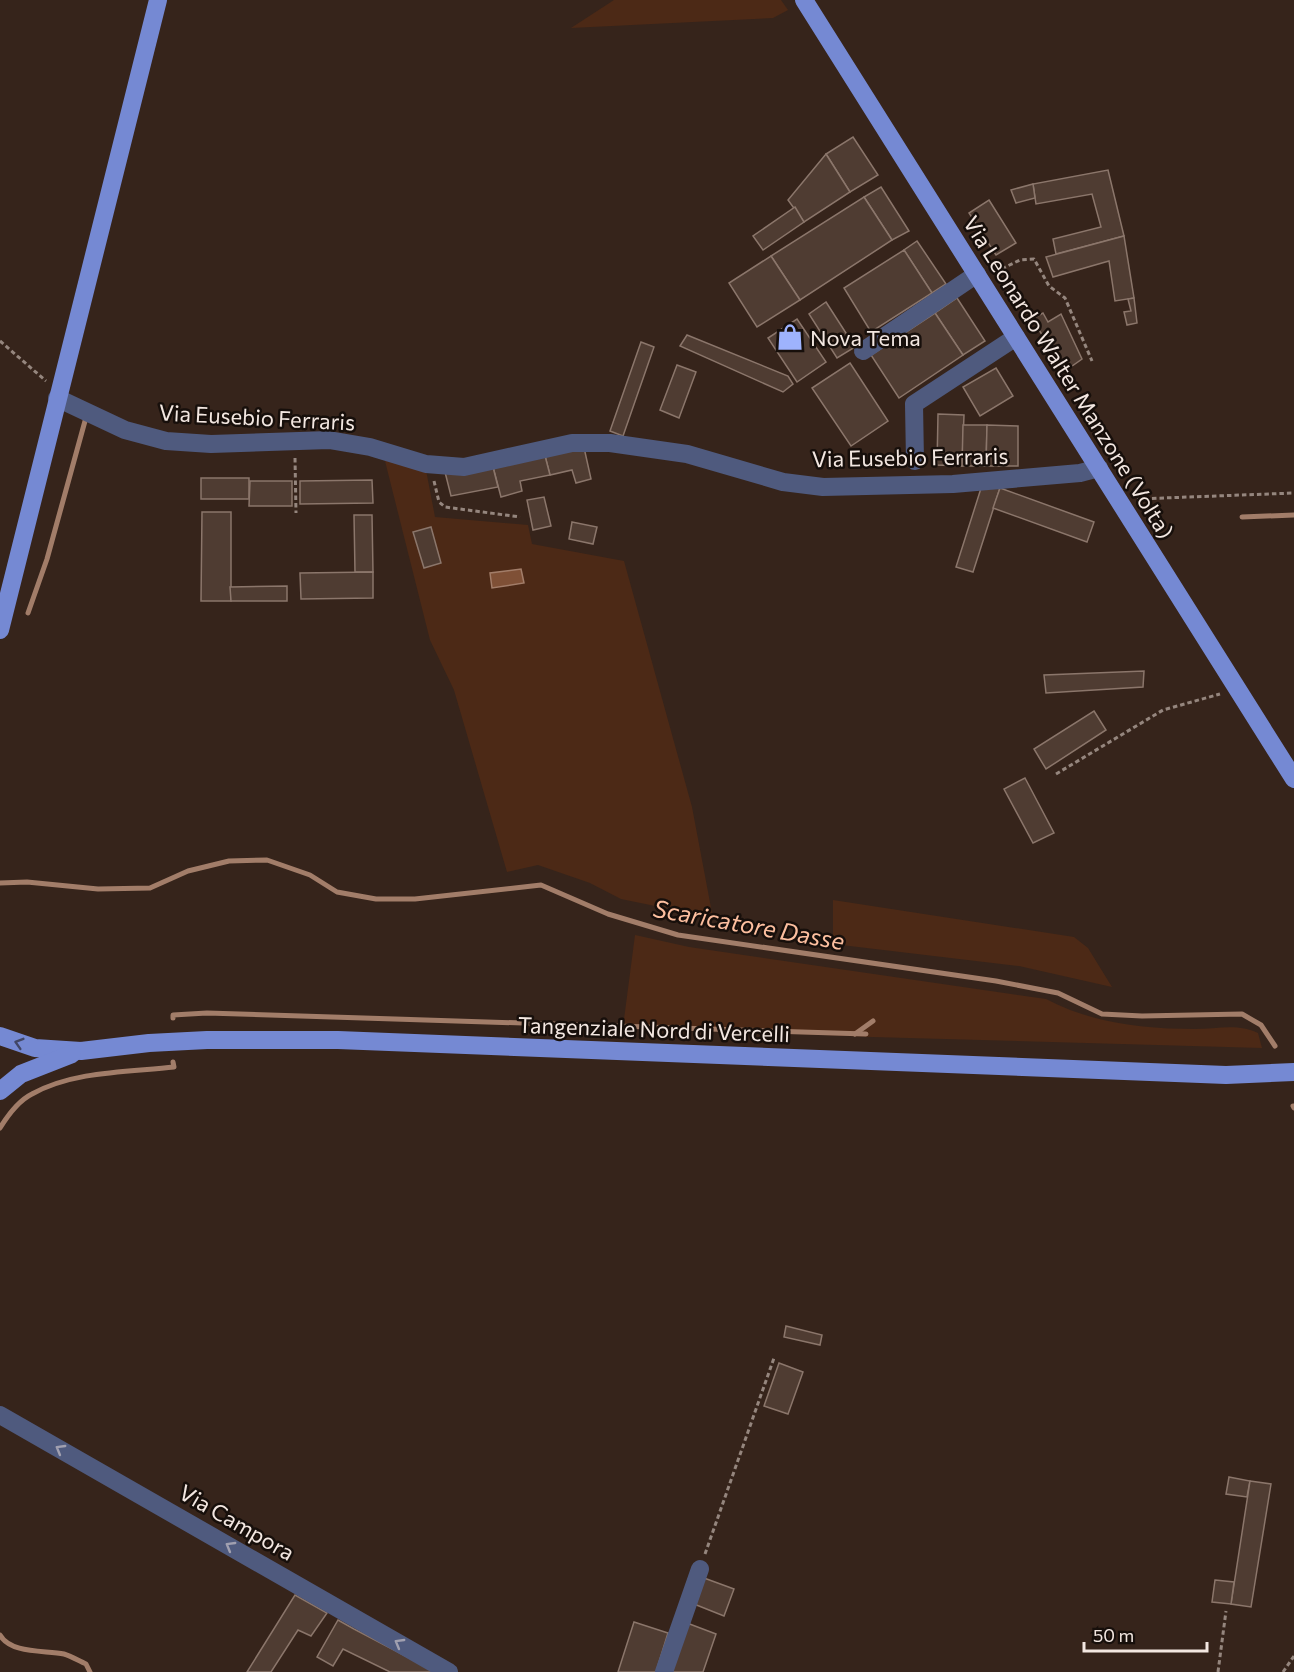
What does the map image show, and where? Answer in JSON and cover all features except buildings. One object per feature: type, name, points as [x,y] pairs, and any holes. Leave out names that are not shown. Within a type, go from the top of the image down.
[{"type":"main road","points":[[0,630],[158,0]]},
{"type":"main road","name":"Via Leonardo Walter Manzone (Volta)","points":[[804,0],[1294,779]]},
{"type":"main road","name":"Tangenziale Nord di Vercelli","points":[[0,1036],[35,1048],[81,1051],[196,1040],[338,1040],[1226,1075],[1294,1072]]},
{"type":"main road","name":"Tangenziale Nord di Vercelli","points":[[0,1091],[21,1074],[81,1051]]},
{"type":"main road","name":"Tangenziale Nord di Vercelli","points":[[1226,1075],[1294,1085]]},
{"type":"street","points":[[863,351],[978,277]]},
{"type":"street","points":[[915,461],[914,404],[1016,337]]},
{"type":"street","name":"Via Eusebio Ferraris","points":[[58,394],[125,430],[166,441],[211,444],[329,440],[370,447],[431,465],[464,467],[581,443],[610,444],[687,454],[783,482],[823,487],[953,484],[1080,473],[1098,468]]},
{"type":"street","name":"Via Campora","points":[[0,1415],[449,1672]]},
{"type":"street","points":[[664,1672],[700,1569]]},
{"type":"path","points":[[978,277],[1020,260],[1034,259],[1049,286],[1065,298],[1092,361]]},
{"type":"path","points":[[0,341],[58,394]]},
{"type":"path","points":[[295,441],[296,513]]},
{"type":"path","points":[[431,465],[439,502],[445,507],[520,517]]},
{"type":"path","points":[[1118,499],[1294,494]]},
{"type":"path","points":[[1056,774],[1163,710],[1237,689]]},
{"type":"path","points":[[700,1569],[774,1358]]},
{"type":"path","points":[[1218,1672],[1226,1611]]},
{"type":"path","points":[[1282,1672],[1294,1656]]},
{"type":"shaded area","points":[[614,0],[781,0],[788,10],[773,18],[571,28]]},
{"type":"shaded area","points":[[384,457],[426,470],[435,517],[528,525],[532,544],[624,561],[692,807],[712,913],[660,907],[621,899],[590,883],[538,865],[507,872],[454,690],[430,640]]},
{"type":"shaded area","points":[[521,569],[524,583],[492,588],[490,573]]},
{"type":"shaded area","points":[[833,900],[1074,937],[1088,948],[1112,987],[1019,966],[833,944]]},
{"type":"shaded area","points":[[635,935],[689,947],[1046,999],[1081,1014],[1137,1026],[1176,1029],[1243,1028],[1258,1033],[1262,1048],[872,1037],[623,1027]]},
{"type":"waterway","points":[[28,613],[47,559],[85,421]]},
{"type":"waterway","points":[[1242,517],[1294,515]]},
{"type":"waterway","name":"Scaricatore Dasse","points":[[0,883],[27,882],[98,889],[150,888],[188,871],[229,861],[267,860],[310,875],[337,892],[376,899],[415,899],[541,885],[608,914],[678,935],[996,981],[1058,993],[1102,1014],[1142,1016],[1242,1014],[1261,1025],[1275,1046]]},
{"type":"waterway","points":[[173,1018],[173,1015],[207,1013],[866,1034]]},
{"type":"waterway","points":[[855,1034],[873,1021]]},
{"type":"waterway","points":[[0,1128],[22,1100],[48,1086],[101,1074],[174,1067],[173,1062]]},
{"type":"waterway","points":[[0,1635],[5,1641],[20,1648],[69,1656],[86,1664],[90,1672]]},
{"type":"place","name":"Nova Tema","points":[[790,337]]}]
